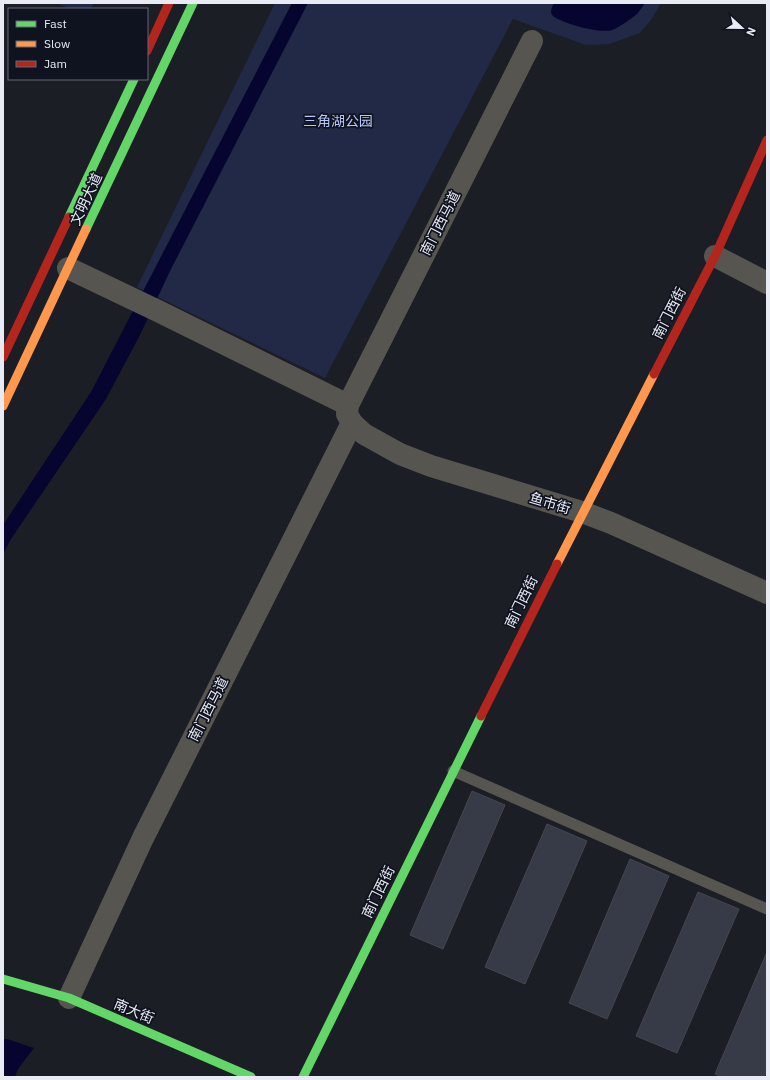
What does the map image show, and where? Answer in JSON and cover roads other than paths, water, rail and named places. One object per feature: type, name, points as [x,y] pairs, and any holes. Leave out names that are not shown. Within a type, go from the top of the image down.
[{"type":"street","points":[[148,49],[169,3]]},
{"type":"street","name":"文明大道","points":[[3,406],[193,3]]},
{"type":"street","name":"南门西马道","points":[[69,998],[143,838],[532,41]]},
{"type":"street","name":"文明大道","points":[[3,356],[134,80]]},
{"type":"street","name":"南门西街","points":[[303,1077],[582,512],[715,256],[767,140]]},
{"type":"street","points":[[715,256],[767,283]]},
{"type":"street","name":"鱼市街","points":[[68,268],[158,311],[350,414],[364,434],[400,454],[431,466],[582,512],[611,523],[767,593]]},
{"type":"street","name":"南大街","points":[[3,979],[69,998],[251,1077]]},
{"type":"lane","points":[[453,771],[767,909]]},
{"type":"park label","name":"三角湖公园","points":[[338,121]]}]
